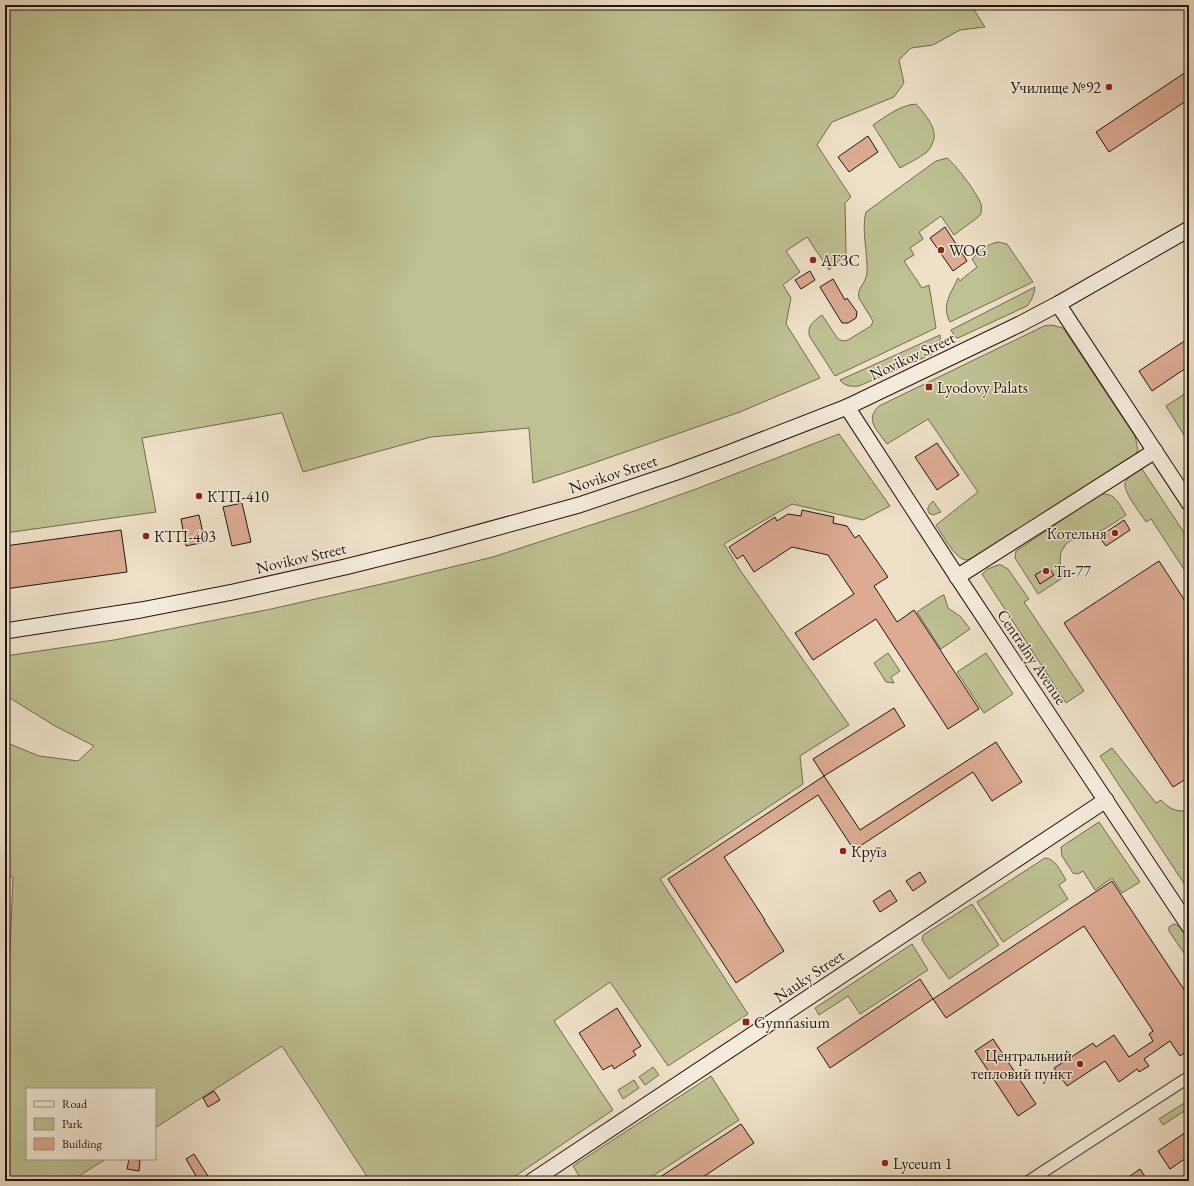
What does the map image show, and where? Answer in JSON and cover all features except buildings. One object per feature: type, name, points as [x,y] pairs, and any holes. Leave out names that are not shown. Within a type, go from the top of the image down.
[{"type":"street","name":"Novikov Street","points":[[5,631],[141,610],[233,592],[337,569],[586,502],[726,454],[847,407],[1020,324],[1189,229]]},
{"type":"street","points":[[1058,304],[1189,503]]},
{"type":"street","name":"Centralny Avenue","points":[[847,407],[957,577],[1189,926]]},
{"type":"street","points":[[957,577],[1155,451]]},
{"type":"street","name":"Nauky Street","points":[[532,1181],[1106,800]]},
{"type":"street","points":[[1029,1181],[1189,1076]]},
{"type":"green space","points":[[5,5],[971,5],[985,27],[960,30],[933,45],[911,48],[899,60],[904,83],[894,97],[832,122],[817,145],[851,197],[845,203],[846,254],[829,270],[807,237],[786,251],[800,272],[783,285],[791,298],[786,324],[820,378],[740,412],[533,483],[529,428],[431,437],[303,472],[282,413],[142,438],[156,512],[5,533]]},
{"type":"green space","points":[[916,104],[933,128],[934,139],[927,152],[900,168],[873,125],[899,109]]},
{"type":"green space","points":[[947,158],[961,173],[979,199],[981,204],[981,214],[954,235],[941,216],[919,232],[923,239],[910,248],[914,255],[904,261],[922,288],[929,285],[936,328],[835,376],[810,337],[809,330],[816,319],[822,315],[838,339],[843,341],[848,340],[871,326],[873,321],[858,295],[867,276],[864,233],[866,212],[936,161]]},
{"type":"green space","points":[[998,242],[1007,244],[1033,282],[950,322],[946,310],[950,294],[958,278],[960,281],[977,267],[972,259],[978,253],[987,246]]},
{"type":"green space","points":[[1035,287],[1027,306],[958,338],[955,337],[951,330]]},
{"type":"green space","points":[[1052,325],[1063,328],[1135,436],[1138,450],[1135,455],[972,559],[965,560],[957,555],[945,540],[936,525],[978,492],[928,419],[887,444],[874,425],[873,416],[879,406],[1044,326]]},
{"type":"green space","points":[[940,335],[938,347],[930,355],[859,386],[848,386],[840,380]]},
{"type":"green space","points":[[1189,391],[1189,443],[1166,406]]},
{"type":"green space","points":[[839,434],[890,506],[863,520],[792,504],[724,544],[740,570],[849,725],[800,756],[803,784],[660,879],[748,1014],[668,1066],[610,982],[554,1021],[613,1110],[508,1181],[370,1181],[282,1046],[156,1127],[156,1088],[26,1088],[26,1160],[104,1160],[71,1181],[5,1181],[5,1048],[13,877],[5,875],[5,742],[39,756],[78,761],[94,746],[55,726],[5,695],[5,656],[114,640],[271,609],[386,583],[493,557],[696,489]]},
{"type":"green space","points":[[1142,469],[1189,540],[1189,577],[1151,519],[1146,522],[1127,492],[1125,487],[1126,481]]},
{"type":"green space","points":[[1104,494],[1115,498],[1126,515],[1103,530],[1085,533],[1066,544],[1061,552],[1060,562],[1064,577],[1038,594],[1015,558],[1016,551],[1099,495]]},
{"type":"green space","points":[[933,501],[941,512],[933,515],[929,513],[928,508]]},
{"type":"green space","points":[[998,565],[1008,569],[1029,599],[1024,602],[1084,691],[1066,703],[982,574],[988,569]]},
{"type":"green space","points":[[944,595],[948,608],[961,617],[970,629],[941,649],[917,612]]},
{"type":"green space","points":[[888,653],[900,671],[891,677],[894,683],[886,682],[874,663]]},
{"type":"green space","points":[[986,653],[1013,694],[984,713],[957,672]]},
{"type":"green space","points":[[1112,748],[1156,803],[1161,800],[1174,810],[1189,810],[1189,891],[1100,756]]},
{"type":"green space","points":[[1099,822],[1140,882],[1122,893],[1112,878],[1095,890],[1083,871],[1078,874],[1073,873],[1062,856],[1061,847]]},
{"type":"green space","points":[[1045,858],[1052,860],[1055,863],[1066,880],[1059,885],[1068,899],[1003,942],[977,902]]},
{"type":"green space","points":[[972,904],[999,945],[949,979],[922,940],[923,935]]},
{"type":"green space","points":[[1174,924],[1179,926],[1189,941],[1189,954],[1186,956],[1169,931],[1169,927]]},
{"type":"green space","points":[[912,944],[928,970],[860,1014],[848,996],[819,1015],[815,1008]]},
{"type":"green space","points":[[653,1067],[659,1075],[645,1085],[639,1077]]},
{"type":"green space","points":[[711,1076],[739,1120],[645,1181],[582,1181],[573,1166]]},
{"type":"green space","points":[[634,1080],[639,1088],[623,1099],[618,1090]]},
{"type":"green space","points":[[1189,1100],[1189,1108],[1163,1125],[1159,1119]]},
{"type":"place","name":"Училище №92","points":[[1109,87]]},
{"type":"place","name":"WOG","points":[[941,250]]},
{"type":"place","name":"АГЗС","points":[[813,260]]},
{"type":"place","name":"Lyodovy Palats","points":[[929,387]]},
{"type":"place","name":"КТП-410","points":[[199,496]]},
{"type":"place","name":"Котельня","points":[[1115,533]]},
{"type":"place","name":"КТП-403","points":[[146,536]]},
{"type":"place","name":"Тп-77","points":[[1046,571]]},
{"type":"place","name":"Круїз","points":[[843,851]]},
{"type":"place","name":"Gymnasium","points":[[746,1022]]},
{"type":"place","name":"Центральний тепловий пункт","points":[[1080,1064]]},
{"type":"place","name":"Lyceum 1","points":[[885,1163]]}]
